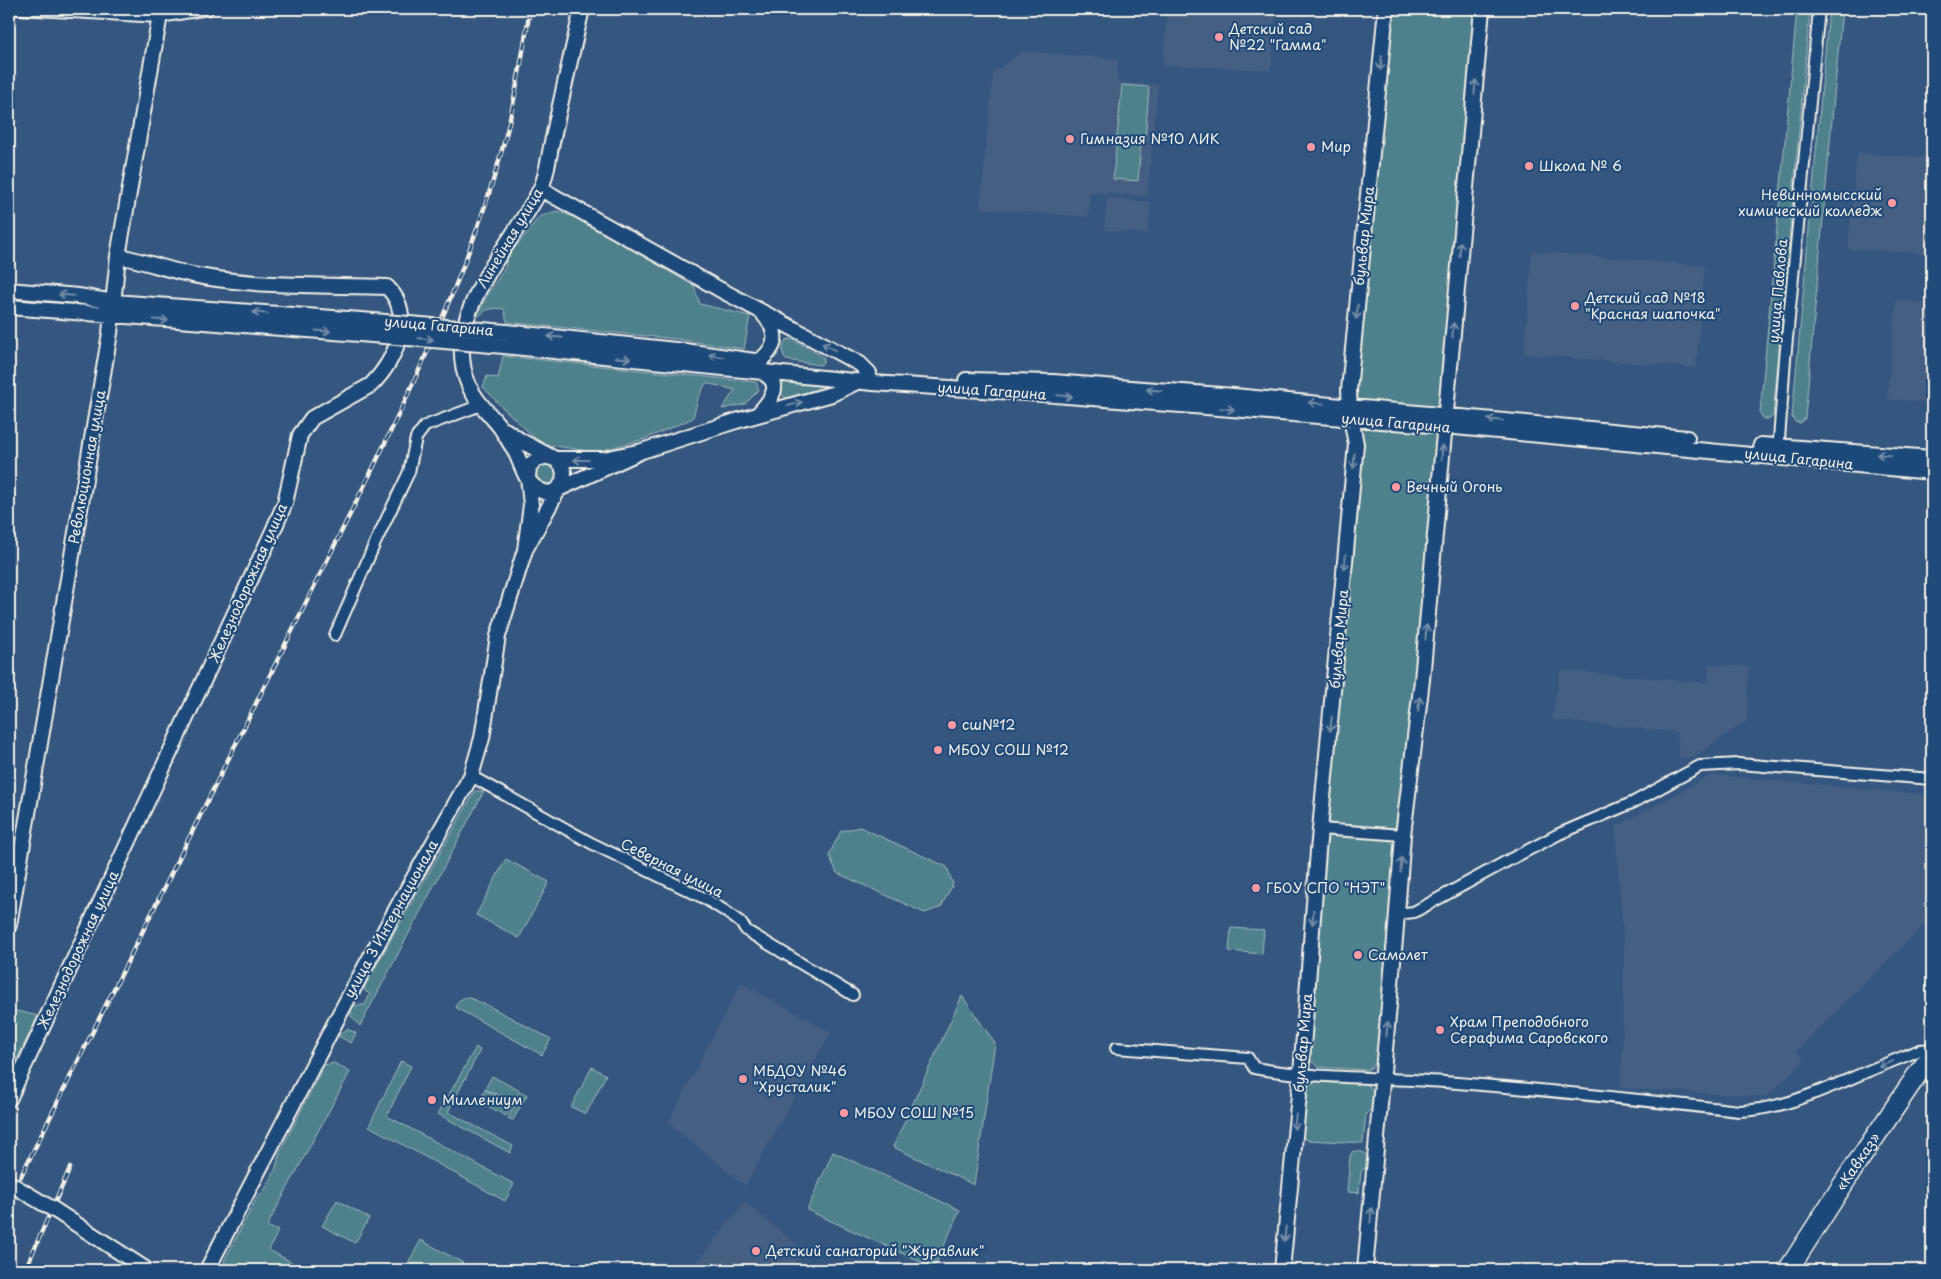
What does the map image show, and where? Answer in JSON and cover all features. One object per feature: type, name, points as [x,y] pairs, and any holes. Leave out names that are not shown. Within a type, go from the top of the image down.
[{"type":"highway","name":"«Кавказ»","points":[[1788,1270],[1851,1172],[1932,1056]]},
{"type":"main road","name":"Линейная улица","points":[[528,478],[500,427],[480,405],[470,389],[462,370],[460,351],[469,311],[494,262],[541,188],[582,9]]},
{"type":"main road","name":"бульвар Мира","points":[[1282,1270],[1301,1074],[1320,829],[1356,444],[1350,412],[1350,380],[1386,9]]},
{"type":"main road","points":[[1365,1270],[1403,835],[1422,673],[1482,9]]},
{"type":"main road","name":"Революционная улица","points":[[9,925],[113,309],[118,256],[161,13]]},
{"type":"main road","points":[[541,188],[762,312],[860,364],[864,377]]},
{"type":"main road","name":"Железнодорожная улица","points":[[9,1099],[13,1080],[273,531],[284,502],[300,435],[312,418],[371,385],[378,378],[390,361],[400,328],[399,303],[395,294],[387,287],[238,282],[202,277],[118,256]]},
{"type":"main road","name":"улица Гагарина","points":[[9,290],[78,296],[113,309]]},
{"type":"main road","name":"улица Гагарина","points":[[9,307],[113,309],[360,327],[506,332],[685,351],[758,366]]},
{"type":"main road","points":[[758,414],[766,406],[774,389],[774,382],[770,376],[758,366],[773,346],[774,336],[773,324],[762,312]]},
{"type":"main road","name":"улица Гагарина","points":[[360,327],[504,346],[758,366],[864,377],[1053,382],[1778,452],[1932,472]]},
{"type":"main road","name":"улица Гагарина","points":[[555,458],[604,459],[642,451],[758,414],[832,394],[864,377]]},
{"type":"main road","name":"Линейная улица","points":[[500,427],[521,441],[555,458]]},
{"type":"main road","name":"улица Гагарина","points":[[558,488],[642,451]]},
{"type":"main road","name":"улица Гагарина","points":[[1778,452],[1932,458]]},
{"type":"main road","points":[[545,456],[555,458],[561,464],[564,472],[563,481],[558,488],[550,493],[540,492],[532,486],[528,478],[529,467],[536,460],[545,456]]},
{"type":"main road","name":"улица 3 Интернационала","points":[[207,1270],[342,1008],[398,904],[471,776],[482,738],[498,636],[525,550],[531,505],[528,478]]},
{"type":"main road","name":"улица 3 Интернационала","points":[[525,550],[558,488]]},
{"type":"main road","points":[[9,1184],[56,1211],[147,1270]]},
{"type":"street","points":[[18,9],[161,13],[208,9]]},
{"type":"street","name":"улица Павлова","points":[[1778,452],[1819,9]]},
{"type":"street","points":[[335,635],[410,472],[416,438],[425,426],[480,405]]},
{"type":"street","points":[[1397,914],[1414,912],[1559,834],[1634,802],[1700,766],[1739,764],[1932,779]]},
{"type":"street","name":"Северная улица","points":[[471,776],[591,843],[704,898],[733,917],[747,931],[853,996]]},
{"type":"street","points":[[1320,829],[1403,835]]},
{"type":"street","points":[[1116,1048],[1248,1058],[1254,1068],[1286,1074],[1497,1086],[1739,1111],[1780,1106],[1920,1050],[1932,1049]]},
{"type":"shaded area","name":"Детский сад №22 \"Гамма\"","points":[[1167,9],[1276,9],[1271,70],[1163,65]]},
{"type":"shaded area","name":"Гимназия №10 ЛИК","points":[[1022,51],[1118,59],[1117,82],[1158,85],[1147,196],[1090,192],[1088,217],[980,208],[993,73]]},
{"type":"shaded area","name":"Невинномысский химический колледж","points":[[1857,153],[1932,158],[1932,254],[1848,249]]},
{"type":"shaded area","points":[[1107,198],[1151,202],[1148,234],[1104,230]]},
{"type":"shaded area","points":[[1532,251],[1705,266],[1696,368],[1524,354]]},
{"type":"shaded area","points":[[1896,300],[1932,304],[1932,403],[1887,399]]},
{"type":"shaded area","points":[[1709,664],[1748,667],[1747,721],[1692,758],[1679,758],[1677,732],[1552,720],[1560,670],[1708,683]]},
{"type":"shaded area","points":[[1712,775],[1932,795],[1932,917],[1796,1051],[1805,1059],[1767,1097],[1620,1088],[1624,949],[1615,827]]},
{"type":"shaded area","points":[[741,983],[831,1032],[745,1186],[668,1123]]},
{"type":"shaded area","points":[[745,1202],[804,1251],[790,1270],[690,1270]]},
{"type":"green space","points":[[1386,9],[1482,9],[1403,835],[1320,829],[1356,444],[1350,413]]},
{"type":"green space","points":[[1797,9],[1810,9],[1773,416],[1770,419],[1763,419],[1760,413]]},
{"type":"green space","points":[[1829,9],[1842,9],[1805,418],[1801,423],[1795,422],[1792,417]]},
{"type":"green space","points":[[1122,85],[1149,87],[1145,141],[1141,141],[1138,181],[1113,179]]},
{"type":"green space","points":[[556,211],[578,218],[694,286],[700,304],[750,316],[744,349],[676,339],[507,322],[504,309],[490,309],[477,316],[489,292],[505,268],[507,258],[539,217]]},
{"type":"green space","points":[[9,295],[68,302],[67,306],[9,302]]},
{"type":"green space","points":[[791,339],[819,354],[824,358],[823,363],[820,365],[786,360],[783,355],[783,347],[786,340]]},
{"type":"green space","points":[[503,356],[756,382],[759,390],[745,404],[722,409],[735,390],[706,383],[698,398],[693,418],[645,439],[596,452],[541,444],[501,406],[483,387],[487,376],[498,378]]},
{"type":"green space","points":[[789,379],[819,383],[820,385],[818,389],[786,398],[780,393],[784,381]]},
{"type":"green space","points":[[546,464],[554,467],[557,475],[554,483],[546,486],[538,483],[535,475],[538,467]]},
{"type":"green space","points":[[475,791],[484,791],[360,1026],[351,1016],[351,1009],[355,1005],[365,1005],[370,994],[365,991],[364,987]]},
{"type":"green space","points":[[860,827],[947,867],[953,884],[941,907],[925,913],[837,873],[829,855],[841,831]]},
{"type":"green space","points":[[1328,835],[1386,838],[1393,843],[1397,850],[1378,1059],[1374,1066],[1367,1070],[1319,1067],[1312,1062],[1307,1053],[1325,840]]},
{"type":"green space","points":[[506,859],[549,882],[519,938],[476,915]]},
{"type":"green space","points":[[1231,928],[1264,930],[1262,954],[1229,951]]},
{"type":"green space","points":[[962,996],[995,1043],[974,1185],[893,1147]]},
{"type":"green space","points":[[467,997],[487,1005],[551,1039],[542,1055],[458,1009],[456,1007],[458,1001]]},
{"type":"green space","points":[[13,1010],[38,1016],[14,1065],[9,1069],[9,1013]]},
{"type":"green space","points":[[347,1029],[356,1033],[351,1043],[338,1036]]},
{"type":"green space","points":[[476,1047],[480,1050],[448,1112],[513,1146],[510,1153],[438,1114]]},
{"type":"green space","points":[[401,1061],[411,1066],[387,1116],[514,1184],[505,1201],[369,1126]]},
{"type":"green space","points":[[334,1063],[350,1072],[267,1226],[278,1231],[269,1250],[306,1270],[226,1270],[224,1261],[255,1201],[266,1188],[275,1171],[280,1152],[324,1065]]},
{"type":"green space","points":[[592,1067],[606,1075],[586,1114],[571,1107]]},
{"type":"green space","points":[[492,1076],[520,1091],[514,1103],[485,1089]]},
{"type":"green space","points":[[1325,1080],[1361,1082],[1372,1089],[1374,1104],[1366,1114],[1363,1143],[1307,1140],[1300,1136],[1307,1087],[1312,1083]]},
{"type":"green space","points":[[485,1090],[513,1105],[506,1116],[479,1102]]},
{"type":"green space","points":[[522,1092],[527,1095],[513,1120],[508,1118]]},
{"type":"green space","points":[[1353,1151],[1362,1152],[1369,1156],[1368,1166],[1361,1171],[1359,1193],[1347,1192],[1350,1156]]},
{"type":"green space","points":[[833,1152],[960,1210],[934,1268],[807,1210]]},
{"type":"green space","points":[[337,1200],[369,1218],[355,1243],[322,1226]]},
{"type":"green space","points":[[421,1240],[463,1263],[459,1270],[404,1270]]},
{"type":"railway","points":[[9,1200],[374,466],[430,346],[464,265],[493,181],[513,107],[530,9]]},
{"type":"railway","points":[[25,1270],[70,1168]]},
{"type":"place","name":"Детский сад №22 \"Гамма\"","points":[[1219,37]]},
{"type":"place","name":"Гимназия №10 ЛИК","points":[[1070,139]]},
{"type":"place","name":"Мир","points":[[1311,147]]},
{"type":"place","name":"Школа № 6","points":[[1529,166]]},
{"type":"place","name":"Невинномысский химический колледж","points":[[1892,203]]},
{"type":"place","name":"Детский сад №18 \"Красная шапочка\"","points":[[1575,306]]},
{"type":"place","name":"Вечный Огонь","points":[[1396,487]]},
{"type":"place","name":"сш№12","points":[[952,725]]},
{"type":"place","name":"МБОУ СОШ №12","points":[[938,750]]},
{"type":"place","name":"ГБОУ СПО \"НЭТ\"","points":[[1256,888]]},
{"type":"place","name":"Самолет","points":[[1358,955]]},
{"type":"place","name":"Храм Преподобного Серафима Саровского","points":[[1440,1030]]},
{"type":"place","name":"МБДОУ №46 \"Хрусталик\"","points":[[743,1079]]},
{"type":"place","name":"Миллениум","points":[[432,1100]]},
{"type":"place","name":"МБОУ СОШ №15","points":[[844,1113]]},
{"type":"place","name":"Детский санаторий \"Журавлик\"","points":[[756,1251]]}]
